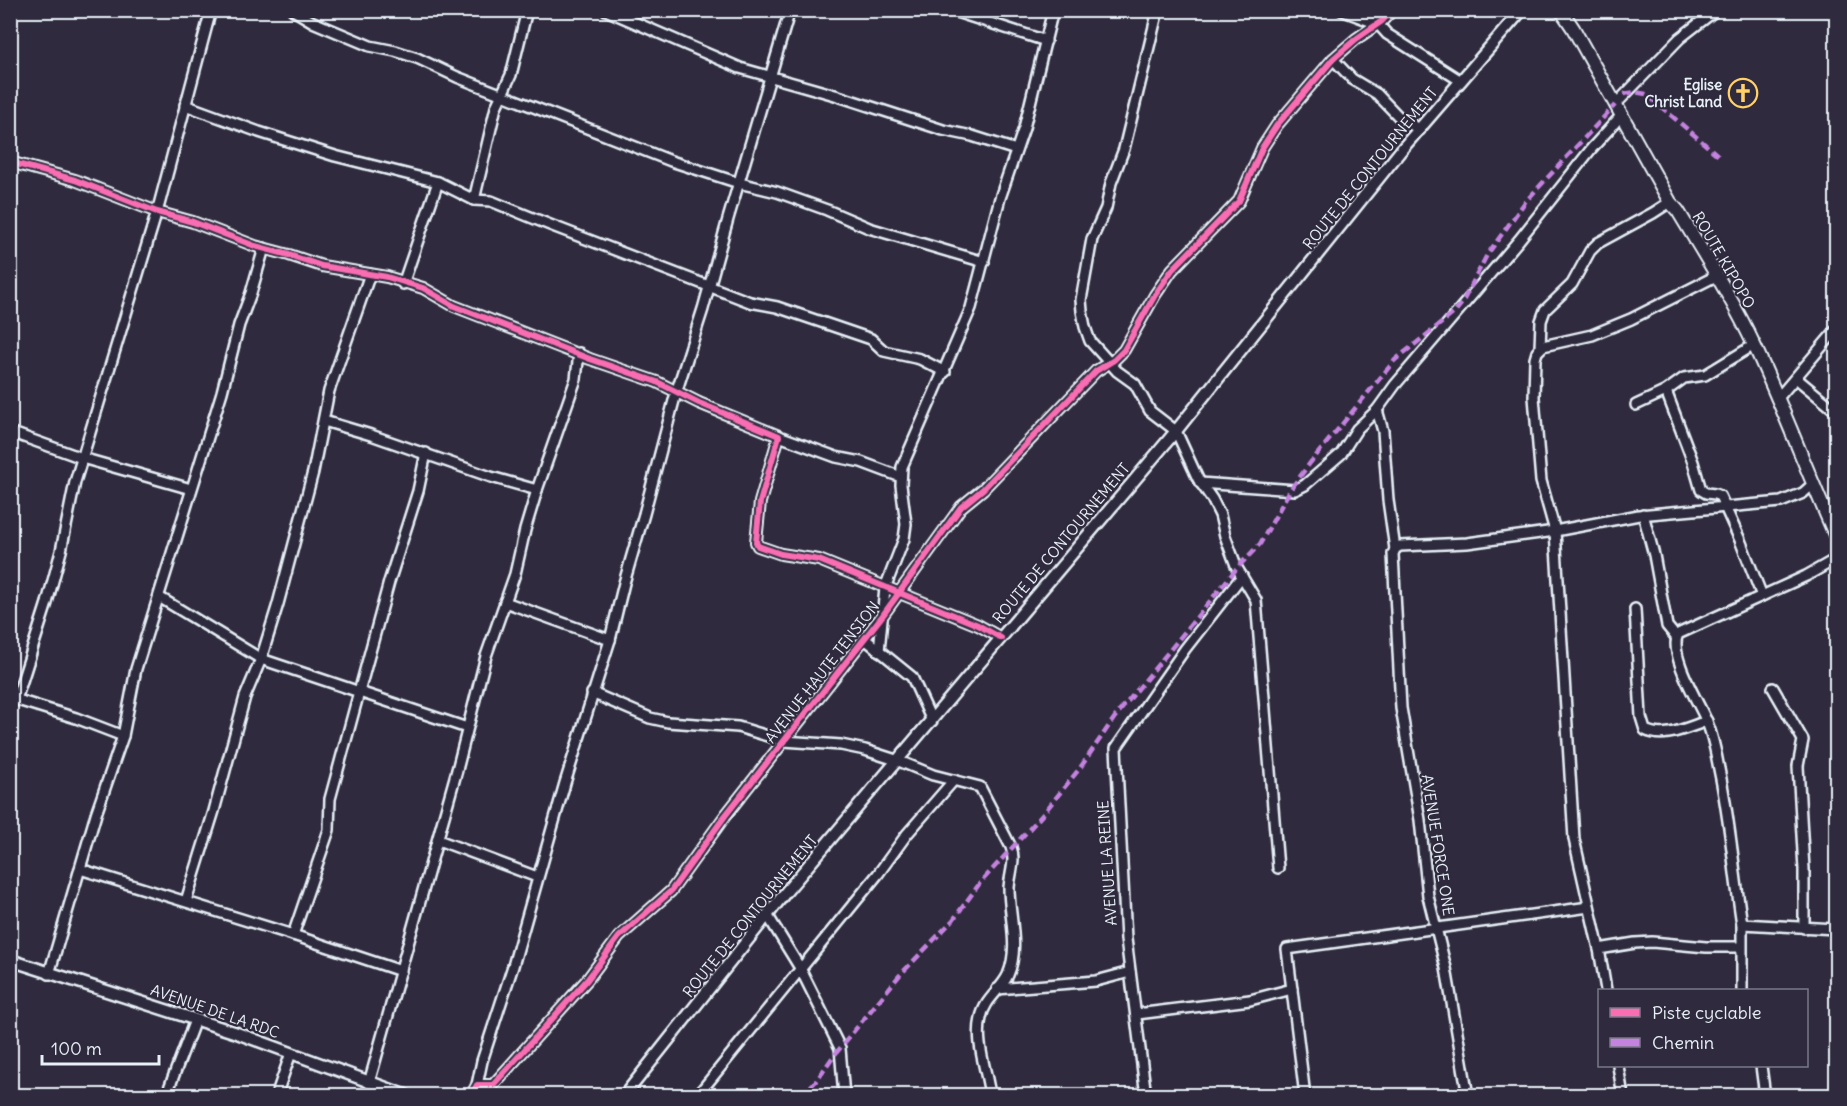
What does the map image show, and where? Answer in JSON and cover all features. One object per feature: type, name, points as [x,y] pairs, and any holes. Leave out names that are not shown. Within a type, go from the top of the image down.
[{"type":"main road","name":"ROUTE KIPOPO","points":[[1561,10],[1670,202],[1678,211],[1731,300],[1778,398],[1836,537]]},
{"type":"street","points":[[123,736],[76,718],[13,699],[47,603],[82,458],[157,212],[211,10]]},
{"type":"street","points":[[293,10],[313,22],[360,41],[411,56],[502,95],[662,158],[739,183],[786,195],[869,228],[984,262]]},
{"type":"street","points":[[474,200],[496,107],[511,75],[527,10]]},
{"type":"street","points":[[606,10],[699,52],[771,78],[1016,150]]},
{"type":"street","points":[[471,1095],[477,1085],[482,1061],[513,966],[537,877],[610,640],[676,393],[790,10]]},
{"type":"street","points":[[950,10],[1046,41]]},
{"type":"street","points":[[879,651],[885,588],[904,540],[906,524],[901,477],[906,456],[969,315],[1000,198],[1024,128],[1053,10]]},
{"type":"street","points":[[1158,10],[1124,149],[1111,183],[1106,208],[1092,239],[1081,300],[1085,327],[1090,341],[1109,363],[1135,384],[1150,411],[1176,431],[1200,483],[1220,515],[1225,536],[1242,576],[1256,600],[1278,868]]},
{"type":"street","points":[[1341,10],[1378,24],[1387,34],[1461,81]]},
{"type":"street","name":"AVENUE HAUTE TENSION","points":[[477,1085],[493,1085],[587,980],[620,936],[671,891],[725,816],[865,639],[965,503],[983,489],[1096,371],[1124,350],[1172,270],[1239,201],[1271,133],[1333,59],[1378,24],[1392,10]]},
{"type":"street","name":"ROUTE DE CONTOURNEMENT","points":[[624,1095],[768,916],[1176,431],[1420,130],[1522,10]]},
{"type":"street","points":[[1200,483],[1300,489],[1341,454],[1357,429],[1377,410],[1395,385],[1519,240],[1592,148],[1618,110],[1680,38],[1716,10]]},
{"type":"street","points":[[1333,59],[1352,79],[1377,94],[1399,117],[1420,130]]},
{"type":"street","points":[[185,105],[335,156],[438,182],[474,200],[491,201],[750,302],[777,307],[871,339],[884,351],[920,359],[945,372]]},
{"type":"street","points":[[10,162],[75,180],[157,212],[193,222],[241,242],[322,266],[387,277],[431,292],[454,306],[657,382],[676,393],[779,436],[901,477]]},
{"type":"street","points":[[403,284],[438,182]]},
{"type":"street","points":[[1606,989],[1574,839],[1555,531],[1541,481],[1534,369],[1545,310],[1572,284],[1590,251],[1598,243],[1670,202]]},
{"type":"street","points":[[49,974],[80,868],[123,736],[136,669],[264,248]]},
{"type":"street","points":[[186,901],[245,698],[261,659],[304,507],[329,391],[370,274]]},
{"type":"street","points":[[1539,348],[1547,344],[1567,342],[1592,335],[1631,319],[1716,276]]},
{"type":"street","points":[[1778,398],[1836,330]]},
{"type":"street","points":[[1636,405],[1666,392],[1684,378],[1706,375],[1754,345]]},
{"type":"street","points":[[369,1083],[438,840],[486,656],[515,574],[537,490],[576,379],[579,353]]},
{"type":"street","points":[[1796,378],[1836,411]]},
{"type":"street","points":[[1666,392],[1693,462],[1701,490],[1718,495],[1740,540],[1762,596]]},
{"type":"street","name":"AVENUE FORCE ONE","points":[[1377,410],[1383,431],[1388,500],[1395,549],[1393,554],[1401,708],[1420,820],[1428,896],[1446,968],[1468,1095]]},
{"type":"street","points":[[324,422],[537,490]]},
{"type":"street","points":[[10,432],[82,458],[191,489]]},
{"type":"street","points":[[779,436],[758,514],[757,545],[781,554],[819,560],[978,625],[1001,638]]},
{"type":"street","points":[[293,935],[329,830],[330,799],[389,582],[418,491],[426,453]]},
{"type":"street","points":[[1395,549],[1400,546],[1467,543],[1555,531],[1643,514],[1780,502],[1803,493],[1813,484]]},
{"type":"street","points":[[1643,514],[1654,555],[1668,626],[1676,637],[1684,672],[1707,721],[1722,783],[1742,924],[1742,989]]},
{"type":"street","points":[[1676,637],[1678,634],[1836,559]]},
{"type":"street","name":"AVENUE LA REINE","points":[[1146,1095],[1130,972],[1115,752],[1185,649],[1242,576]]},
{"type":"street","points":[[159,597],[261,659],[467,728]]},
{"type":"street","points":[[505,602],[610,640]]},
{"type":"street","points":[[1635,609],[1641,717],[1645,730],[1662,735],[1707,721]]},
{"type":"street","points":[[865,639],[912,677],[932,721]]},
{"type":"street","points":[[1773,688],[1803,740],[1798,766],[1804,869],[1804,928]]},
{"type":"street","points":[[592,693],[650,718],[668,722],[738,727],[784,741],[841,745],[980,787],[1015,858],[1010,875],[1009,892],[1014,935],[1010,969],[1006,979],[985,1007],[980,1019],[980,1049],[990,1095]]},
{"type":"street","points":[[697,1095],[878,874],[907,834],[954,780]]},
{"type":"street","points":[[438,840],[537,877]]},
{"type":"street","points":[[80,868],[401,971]]},
{"type":"street","points":[[1305,1095],[1287,949],[1589,907]]},
{"type":"street","points":[[768,916],[800,968],[840,1048],[844,1095]]},
{"type":"street","points":[[1742,924],[1836,929]]},
{"type":"street","points":[[1599,949],[1652,942],[1706,947],[1741,946]]},
{"type":"street","name":"AVENUE DE LA RDC","points":[[10,960],[195,1020],[408,1095]]},
{"type":"street","points":[[997,989],[1052,983],[1092,982],[1130,972]]},
{"type":"street","points":[[1137,1014],[1250,1000],[1292,989]]},
{"type":"street","points":[[166,1095],[195,1020]]},
{"type":"street","points":[[276,1095],[291,1053]]},
{"type":"street","points":[[1618,1067],[1623,1095]]},
{"type":"street","points":[[1761,1067],[1765,1095]]},
{"type":"marked path","points":[[1624,94],[1635,92],[1646,94],[1720,157]]},
{"type":"marked path","points":[[801,1096],[816,1081],[899,976],[953,920],[980,883],[1043,814],[1080,768],[1115,717],[1237,568],[1260,544],[1290,490],[1310,463],[1395,360],[1454,313],[1462,303],[1487,255],[1525,202],[1615,105]]},
{"type":"cycle path","points":[[471,1096],[477,1085],[493,1085],[587,980],[619,937],[671,891],[725,816],[883,615],[961,507],[983,489],[1096,371],[1114,360],[1124,350],[1172,270],[1239,201],[1262,148],[1277,125],[1333,59],[1382,21],[1392,10]]},
{"type":"cycle path","points":[[10,162],[75,180],[157,212],[193,222],[255,246],[322,266],[387,277],[423,288],[454,306],[590,359],[657,382],[699,403],[779,436],[760,502],[756,542],[758,546],[781,554],[819,560],[978,625],[1001,638]]},
{"type":"place","name":"Eglise Christ Land","points":[[1743,93]]}]
